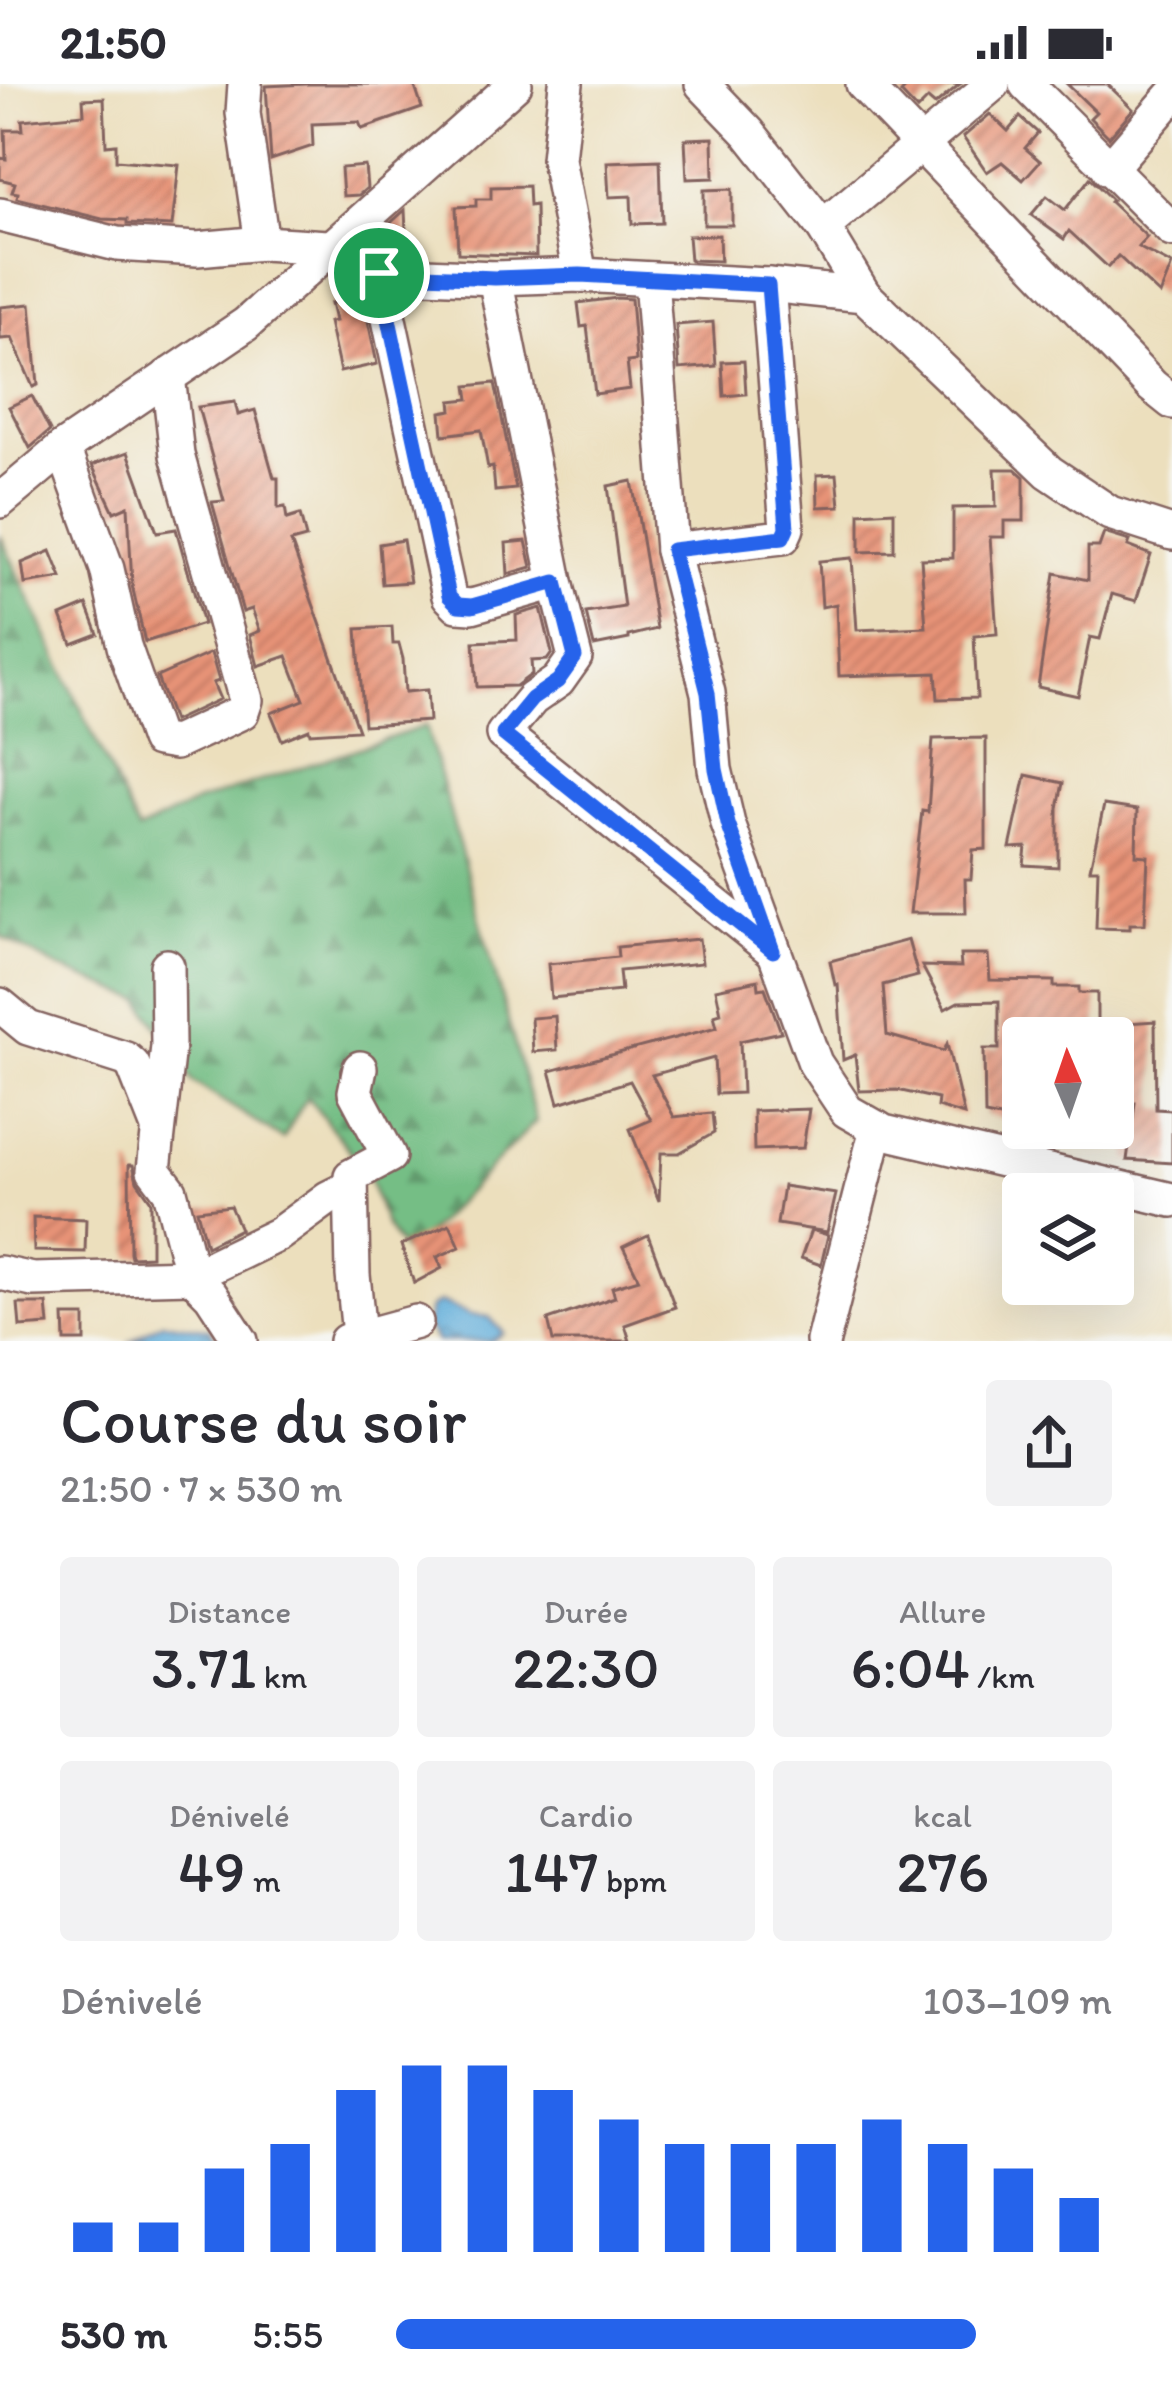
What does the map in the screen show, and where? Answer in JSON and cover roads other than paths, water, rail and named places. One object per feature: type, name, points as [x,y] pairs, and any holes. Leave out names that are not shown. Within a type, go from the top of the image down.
[{"type":"street","points":[[245,84],[242,113],[262,243]]},
{"type":"street","points":[[0,501],[63,448],[246,324],[515,84]]},
{"type":"street","points":[[566,84],[558,159],[580,275]]},
{"type":"street","points":[[702,84],[749,133],[823,227],[864,295],[1049,472],[1110,513],[1172,533]]},
{"type":"street","points":[[863,84],[1172,402]]},
{"type":"street","points":[[823,227],[993,84]]},
{"type":"street","points":[[1026,84],[1172,230]]},
{"type":"street","points":[[1109,169],[1172,96]]},
{"type":"street","points":[[0,215],[117,244],[197,249],[262,243],[328,247],[379,273],[495,278],[580,275],[864,295]]},
{"type":"street","points":[[379,273],[449,596],[458,605],[472,606],[556,582]]},
{"type":"street","points":[[495,278],[575,657],[558,681],[532,699],[503,734],[773,951]]},
{"type":"street","points":[[651,279],[672,550],[708,693],[716,769],[728,824],[815,1063],[847,1112],[878,1128],[1090,1184],[1172,1200]]},
{"type":"street","points":[[672,550],[766,541],[783,537],[787,528],[768,285]]},
{"type":"street","points":[[63,448],[107,569],[124,646],[157,740],[175,742],[242,712],[246,700],[178,455],[168,376]]},
{"type":"street","points":[[166,965],[168,1046],[154,1170],[170,1191],[191,1276],[211,1295],[242,1341]]},
{"type":"street","points":[[0,1005],[28,1028],[126,1059],[133,1065],[158,1130]]},
{"type":"street","points":[[360,1068],[355,1092],[389,1156],[354,1172],[350,1187],[352,1338],[416,1322]]},
{"type":"street","points":[[823,1341],[878,1128]]},
{"type":"street","points":[[0,1273],[73,1281],[191,1276],[279,1234],[350,1187]]},
{"type":"water","points":[[440,1302],[489,1317],[504,1333],[491,1341],[437,1341],[426,1325],[430,1308]]},
{"type":"water","points":[[162,1322],[210,1329],[217,1341],[131,1341]]}]
